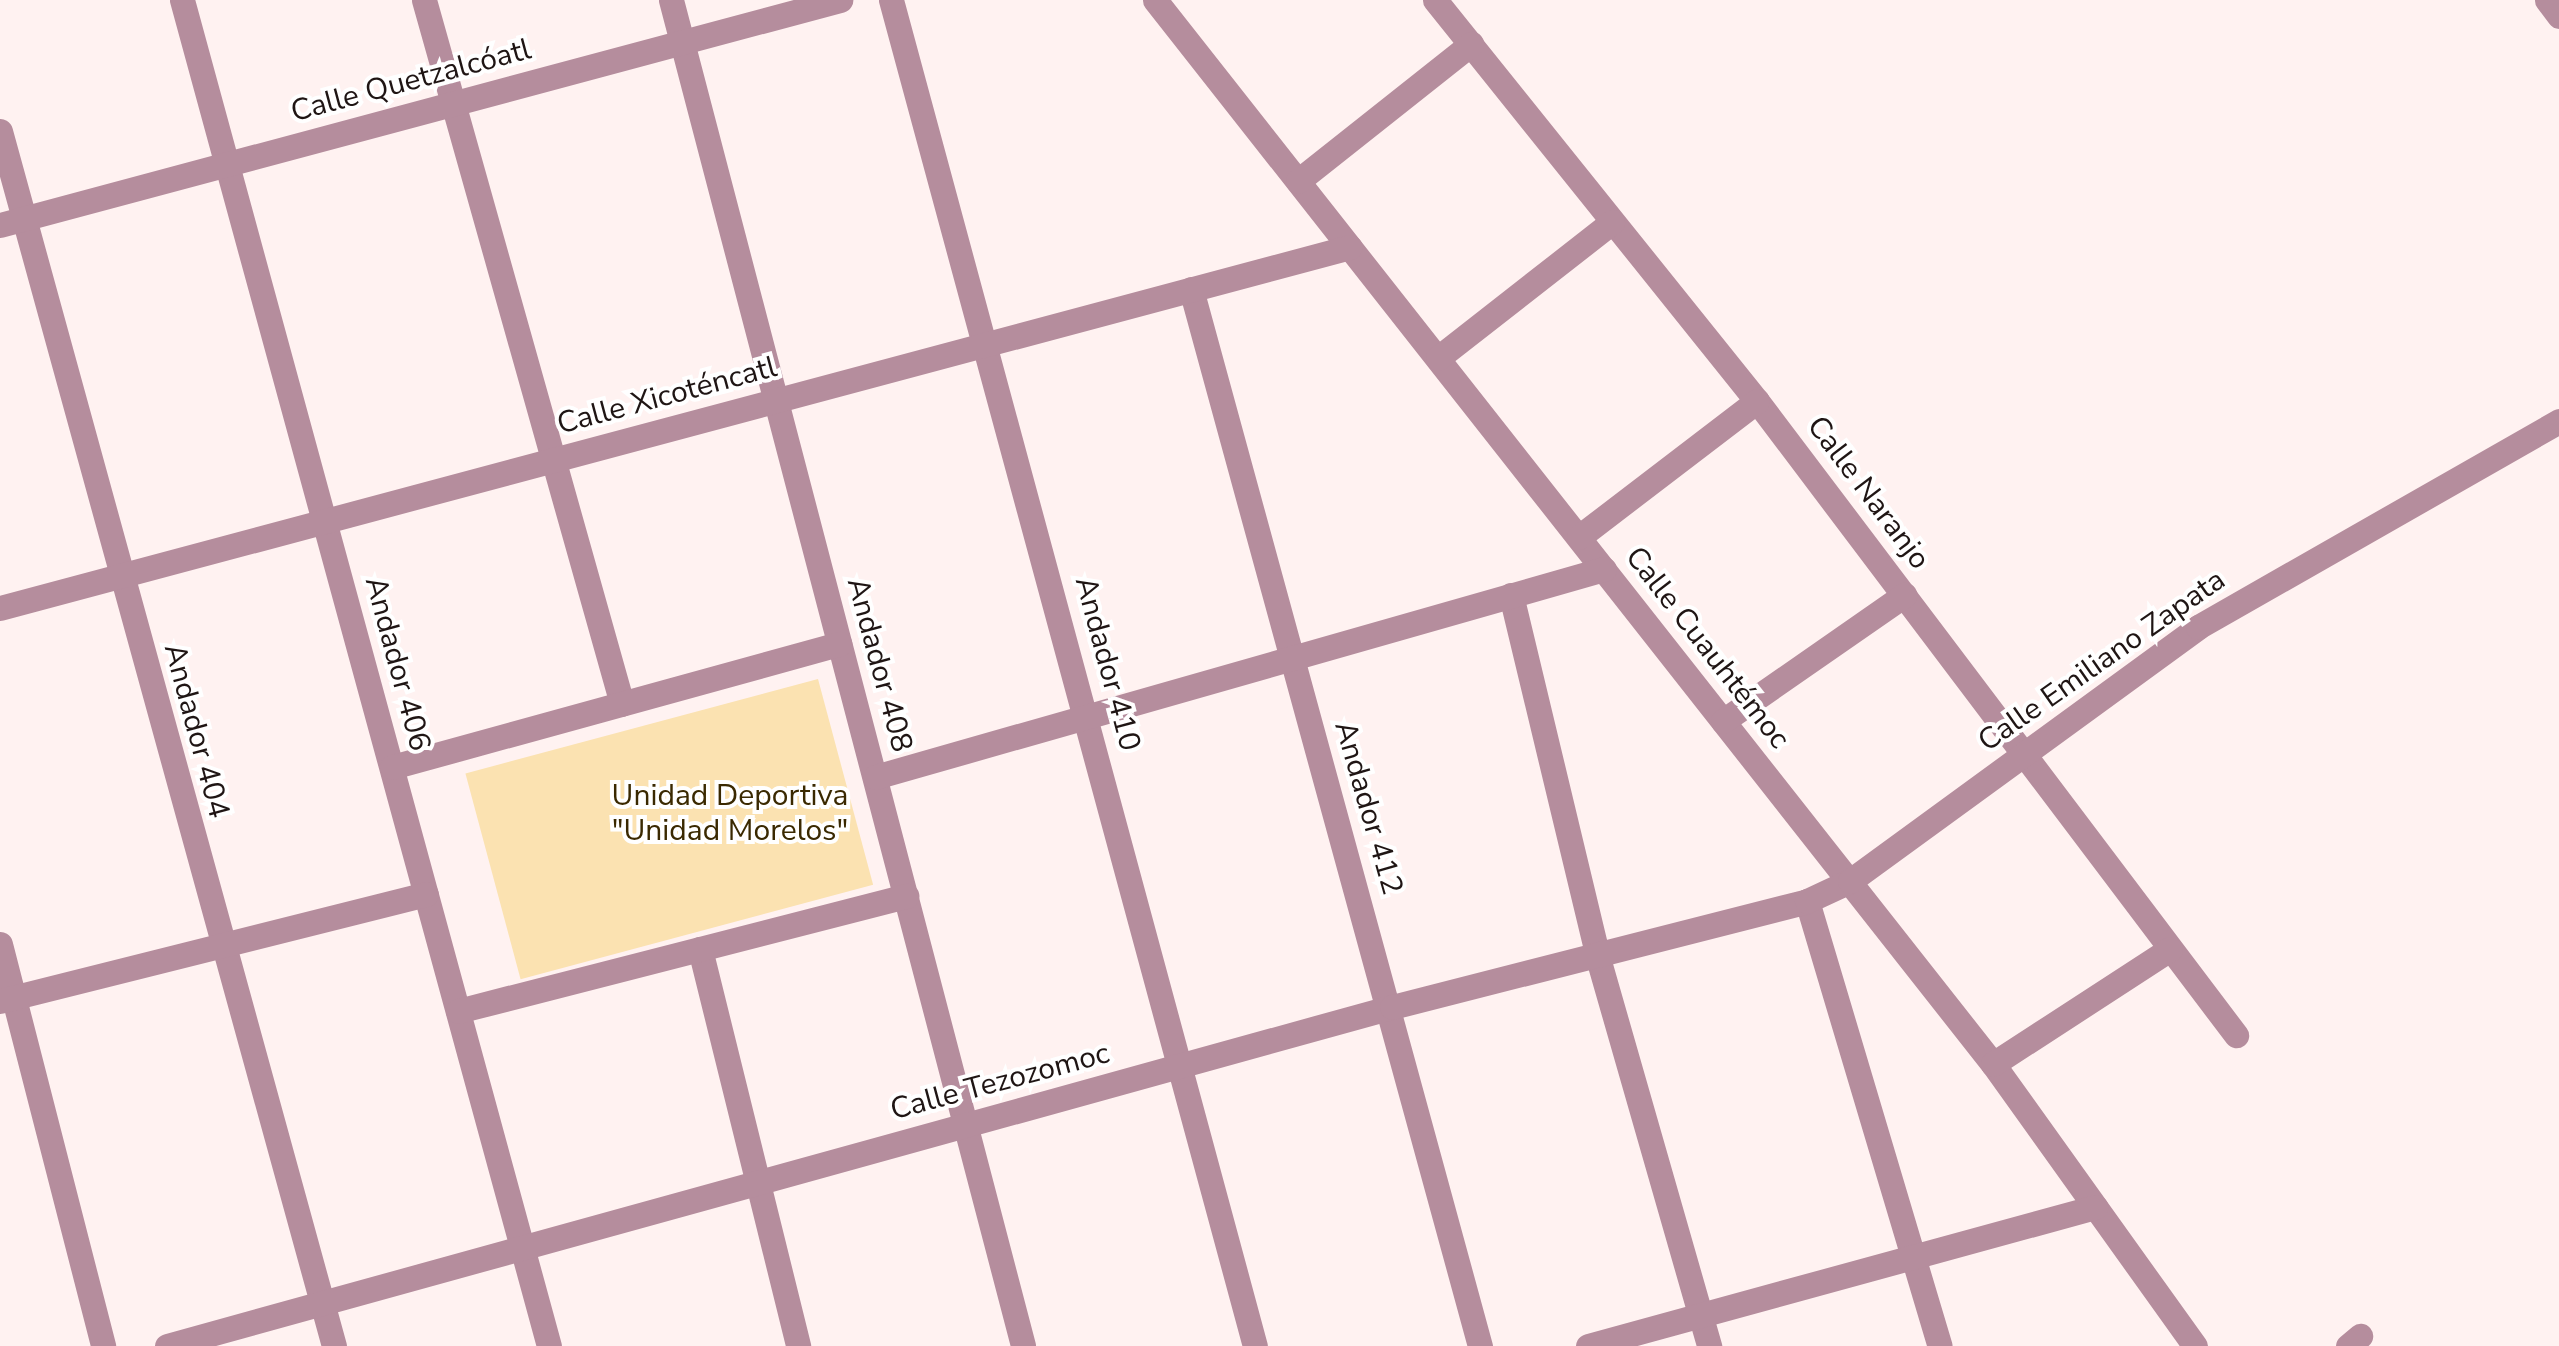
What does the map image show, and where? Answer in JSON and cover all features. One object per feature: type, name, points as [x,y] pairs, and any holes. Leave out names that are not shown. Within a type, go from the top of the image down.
[{"type":"street","name":"Andador 406","points":[[182,0],[549,1346]]},
{"type":"street","points":[[424,0],[622,704]]},
{"type":"street","name":"Andador 408","points":[[671,0],[1023,1346]]},
{"type":"street","name":"Calle Quetzalcóatl","points":[[0,226],[840,0]]},
{"type":"street","name":"Andador 410","points":[[892,0],[1255,1346]]},
{"type":"street","name":"Calle Cuauhtémoc","points":[[1156,0],[1993,1064],[2195,1346]]},
{"type":"street","name":"Calle Naranjo","points":[[1435,0],[1757,402],[2236,1036]]},
{"type":"street","points":[[2546,0],[2559,16]]},
{"type":"street","points":[[1298,180],[1471,44]]},
{"type":"street","name":"Andador 404","points":[[0,131],[28,218],[220,946],[334,1346]]},
{"type":"street","points":[[1438,358],[1612,222]]},
{"type":"street","name":"Calle Xicoténcatl","points":[[0,608],[1350,247]]},
{"type":"street","name":"Andador 412","points":[[1191,290],[1290,659],[1392,1007],[1480,1346]]},
{"type":"street","points":[[1579,536],[1757,402]]},
{"type":"street","name":"Calle Emiliano Zapata","points":[[1850,881],[2198,627],[2559,422]]},
{"type":"street","points":[[875,777],[1604,569]]},
{"type":"street","points":[[1511,595],[1598,958],[1709,1346]]},
{"type":"street","points":[[1724,721],[1904,595]]},
{"type":"street","points":[[392,768],[840,644]]},
{"type":"street","name":"Calle Tezozomoc","points":[[167,1346],[1392,1007],[1598,958],[1807,901],[1850,881]]},
{"type":"street","points":[[7,999],[426,894]]},
{"type":"street","points":[[458,1011],[906,896]]},
{"type":"street","points":[[1807,901],[1940,1346]]},
{"type":"street","points":[[0,944],[7,999],[103,1346]]},
{"type":"street","points":[[700,949],[798,1346]]},
{"type":"street","points":[[1993,1064],[2170,949]]},
{"type":"street","points":[[1588,1346],[2096,1207]]},
{"type":"green space","name":"Unidad Deportiva \"Unidad Morelos\"","points":[[818,679],[873,885],[521,979],[465,773]]}]
